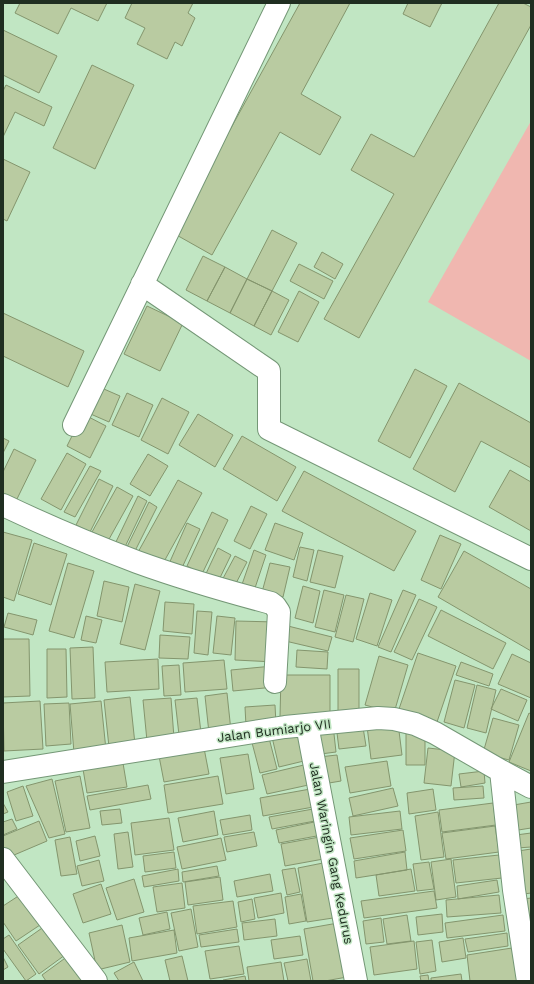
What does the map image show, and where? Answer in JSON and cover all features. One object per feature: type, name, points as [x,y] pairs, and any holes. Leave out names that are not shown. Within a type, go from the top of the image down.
[{"type":"street","points":[[74,425],[279,3]]},
{"type":"street","points":[[142,284],[269,371],[270,429],[531,559]]},
{"type":"street","points":[[3,505],[47,526],[138,562],[221,590],[270,603],[275,606],[279,612],[275,682]]},
{"type":"street","name":"Jalan Bumiarjo VII","points":[[3,772],[285,727],[378,718],[394,719],[415,724],[435,733],[531,787]]},
{"type":"street","name":"Jalan Waringin Gang Kedurus","points":[[307,725],[356,981]]},
{"type":"street","points":[[501,771],[514,890],[528,981]]},
{"type":"street","points":[[3,859],[96,981]]},
{"type":"shaded area","points":[[531,121],[531,361],[428,302]]},
{"type":"building","points":[[20,3],[107,3],[98,21],[71,8],[58,34],[15,13]]},
{"type":"building","points":[[132,3],[193,3],[188,13],[195,18],[182,46],[175,42],[167,59],[137,44],[145,28],[125,18]]},
{"type":"building","points":[[300,3],[350,3],[301,94],[341,117],[320,155],[280,132],[212,255],[173,233]]},
{"type":"building","points":[[408,3],[442,3],[430,27],[403,14]]},
{"type":"building","points":[[499,3],[523,3],[531,7],[531,25],[359,338],[324,319],[394,194],[351,170],[371,134],[414,157]]},
{"type":"building","points":[[3,30],[57,56],[39,93],[3,75]]},
{"type":"building","points":[[92,65],[134,85],[95,169],[53,148]]},
{"type":"building","points":[[6,85],[52,107],[44,126],[15,112],[3,137],[3,91]]},
{"type":"building","points":[[3,159],[30,172],[7,221],[3,219]]},
{"type":"building","points":[[272,230],[297,243],[272,291],[247,279]]},
{"type":"building","points":[[322,252],[343,264],[335,279],[314,267]]},
{"type":"building","points":[[203,256],[225,267],[207,301],[186,290]]},
{"type":"building","points":[[299,264],[333,281],[324,299],[290,281]]},
{"type":"building","points":[[225,267],[247,279],[230,313],[207,301]]},
{"type":"building","points":[[247,279],[272,291],[254,326],[230,313]]},
{"type":"building","points":[[272,291],[289,300],[271,335],[254,326]]},
{"type":"building","points":[[299,291],[319,302],[298,342],[278,332]]},
{"type":"building","points":[[147,306],[183,323],[160,371],[124,354]]},
{"type":"building","points":[[3,313],[84,351],[68,387],[3,356]]},
{"type":"building","points":[[415,369],[447,386],[410,458],[378,441]]},
{"type":"building","points":[[459,383],[531,423],[531,468],[481,441],[455,492],[413,469]]},
{"type":"building","points":[[97,386],[120,396],[109,422],[86,412]]},
{"type":"building","points":[[127,393],[153,405],[139,437],[112,425]]},
{"type":"building","points":[[162,398],[189,412],[168,454],[141,440]]},
{"type":"building","points":[[83,414],[106,426],[90,458],[67,446]]},
{"type":"building","points":[[198,414],[233,435],[215,467],[179,445]]},
{"type":"building","points":[[242,436],[296,467],[277,501],[223,469]]},
{"type":"building","points":[[3,438],[9,441],[3,453]]},
{"type":"building","points":[[14,449],[36,460],[16,501],[3,494],[3,472]]},
{"type":"building","points":[[67,453],[86,464],[61,510],[41,499]]},
{"type":"building","points":[[148,454],[168,466],[150,496],[130,484]]},
{"type":"building","points":[[90,466],[101,471],[75,517],[64,512]]},
{"type":"building","points":[[510,470],[531,482],[531,531],[489,507]]},
{"type":"building","points":[[304,471],[416,531],[394,571],[282,511]]},
{"type":"building","points":[[99,479],[113,486],[90,532],[76,525]]},
{"type":"building","points":[[178,480],[202,493],[161,567],[137,554]]},
{"type":"building","points":[[117,487],[133,496],[108,541],[92,532]]},
{"type":"building","points":[[138,496],[147,501],[123,551],[114,546]]},
{"type":"building","points":[[149,502],[157,507],[132,557],[124,553]]},
{"type":"building","points":[[251,506],[267,514],[250,549],[234,541]]},
{"type":"building","points":[[212,512],[228,520],[202,574],[187,566]]},
{"type":"building","points":[[187,523],[200,529],[180,572],[168,566]]},
{"type":"building","points":[[275,523],[303,533],[294,560],[265,550]]},
{"type":"building","points":[[3,532],[32,540],[14,601],[3,597]]},
{"type":"building","points":[[440,535],[461,544],[441,589],[421,580]]},
{"type":"building","points":[[34,543],[67,554],[51,605],[18,594]]},
{"type":"building","points":[[300,547],[314,550],[307,581],[293,577]]},
{"type":"building","points":[[218,548],[231,555],[216,586],[203,580]]},
{"type":"building","points":[[254,550],[266,555],[252,597],[239,593]]},
{"type":"building","points":[[318,550],[343,556],[335,588],[310,582]]},
{"type":"building","points":[[464,551],[531,589],[531,651],[438,597]]},
{"type":"building","points":[[235,556],[247,562],[232,591],[220,584]]},
{"type":"building","points":[[68,563],[94,571],[74,638],[49,631]]},
{"type":"building","points":[[270,563],[290,567],[283,597],[262,592]]},
{"type":"building","points":[[104,581],[129,587],[122,622],[97,616]]},
{"type":"building","points":[[135,584],[160,591],[145,650],[120,644]]},
{"type":"building","points":[[303,586],[320,591],[313,623],[295,618]]},
{"type":"building","points":[[324,590],[344,595],[335,632],[315,627]]},
{"type":"building","points":[[403,590],[416,595],[391,652],[378,647]]},
{"type":"building","points":[[370,593],[392,600],[377,646],[356,639]]},
{"type":"building","points":[[346,595],[364,599],[353,642],[335,637]]},
{"type":"building","points":[[419,599],[437,607],[412,660],[394,652]]},
{"type":"building","points":[[165,602],[194,604],[192,634],[163,631]]},
{"type":"building","points":[[441,610],[506,643],[493,669],[428,636]]},
{"type":"building","points":[[197,611],[212,612],[208,655],[194,653]]},
{"type":"building","points":[[8,613],[37,620],[33,635],[4,627]]},
{"type":"building","points":[[86,616],[102,620],[96,643],[81,640]]},
{"type":"building","points":[[217,616],[235,618],[231,655],[213,653]]},
{"type":"building","points":[[236,621],[276,622],[275,662],[235,660]]},
{"type":"building","points":[[284,625],[332,637],[328,651],[281,640]]},
{"type":"building","points":[[160,635],[190,637],[188,659],[159,658]]},
{"type":"building","points":[[3,639],[29,639],[30,696],[3,697]]},
{"type":"building","points":[[93,647],[95,698],[72,699],[70,648]]},
{"type":"building","points":[[47,649],[66,649],[67,697],[47,698]]},
{"type":"building","points":[[297,650],[328,652],[327,669],[296,667]]},
{"type":"building","points":[[418,653],[456,666],[437,722],[399,709]]},
{"type":"building","points":[[512,654],[531,663],[531,698],[498,684]]},
{"type":"building","points":[[379,656],[408,665],[394,713],[365,705]]},
{"type":"building","points":[[158,659],[159,689],[107,692],[105,662]]},
{"type":"building","points":[[224,660],[227,689],[185,692],[183,663]]},
{"type":"building","points":[[461,662],[493,674],[489,686],[456,675]]},
{"type":"building","points":[[179,665],[181,695],[164,696],[162,666]]},
{"type":"building","points":[[273,666],[275,687],[233,691],[231,670]]},
{"type":"building","points":[[338,669],[359,669],[359,710],[338,711]]},
{"type":"building","points":[[281,675],[330,675],[330,717],[280,717]]},
{"type":"building","points":[[455,680],[475,685],[464,728],[444,722]]},
{"type":"building","points":[[477,685],[496,690],[486,733],[467,728]]},
{"type":"building","points":[[501,689],[527,700],[518,721],[491,709]]},
{"type":"building","points":[[227,693],[231,731],[209,733],[205,696]]},
{"type":"building","points":[[130,697],[135,744],[109,747],[104,700]]},
{"type":"building","points":[[171,698],[174,738],[147,741],[143,700]]},
{"type":"building","points":[[197,698],[201,733],[179,735],[175,700]]},
{"type":"building","points":[[40,701],[43,749],[4,751],[3,703]]},
{"type":"building","points":[[101,701],[106,750],[74,753],[70,704]]},
{"type":"building","points":[[69,703],[71,744],[46,746],[44,704]]},
{"type":"building","points":[[275,705],[276,724],[246,726],[245,707]]},
{"type":"building","points":[[529,713],[531,714],[531,771],[509,762]]},
{"type":"building","points":[[493,718],[519,725],[509,760],[483,753]]},
{"type":"building","points":[[362,721],[366,746],[339,749],[336,725]]},
{"type":"building","points":[[398,723],[402,755],[371,759],[367,726]]},
{"type":"building","points":[[333,725],[336,752],[313,755],[310,728]]},
{"type":"building","points":[[302,730],[308,760],[279,767],[272,737]]},
{"type":"building","points":[[406,732],[425,732],[425,765],[406,765]]},
{"type":"building","points":[[268,734],[277,769],[260,773],[251,739]]},
{"type":"building","points":[[204,748],[209,774],[164,782],[159,756]]},
{"type":"building","points":[[428,748],[455,751],[451,786],[424,783]]},
{"type":"building","points":[[248,754],[254,789],[226,794],[220,758]]},
{"type":"building","points":[[337,755],[341,781],[323,784],[319,757]]},
{"type":"building","points":[[122,757],[127,787],[87,793],[82,763]]},
{"type":"building","points":[[387,761],[391,786],[350,793],[345,767]]},
{"type":"building","points":[[308,764],[313,784],[267,794],[262,775]]},
{"type":"building","points":[[484,771],[485,783],[461,787],[459,774]]},
{"type":"building","points":[[80,776],[90,828],[66,832],[55,781]]},
{"type":"building","points":[[218,776],[223,804],[168,813],[164,785]]},
{"type":"building","points":[[52,779],[65,834],[49,838],[26,786]]},
{"type":"building","points":[[148,785],[151,799],[90,810],[87,796]]},
{"type":"building","points":[[23,786],[33,816],[16,821],[7,792]]},
{"type":"building","points":[[483,786],[484,798],[454,800],[453,788]]},
{"type":"building","points":[[316,788],[319,806],[263,816],[260,798]]},
{"type":"building","points":[[393,788],[398,806],[353,816],[349,798]]},
{"type":"building","points":[[433,789],[436,810],[409,814],[407,793]]},
{"type":"building","points":[[531,802],[531,828],[512,831],[508,806]]},
{"type":"building","points":[[3,803],[8,812],[3,814]]},
{"type":"building","points":[[493,803],[496,825],[442,832],[439,810]]},
{"type":"building","points":[[120,809],[122,823],[102,825],[100,811]]},
{"type":"building","points":[[313,809],[315,821],[272,829],[269,817]]},
{"type":"building","points":[[214,811],[218,835],[183,842],[178,818]]},
{"type":"building","points":[[400,811],[402,829],[351,835],[349,817]]},
{"type":"building","points":[[438,812],[444,857],[421,860],[415,816]]},
{"type":"building","points":[[250,815],[252,830],[223,835],[220,820]]},
{"type":"building","points":[[169,818],[174,850],[135,855],[131,823]]},
{"type":"building","points":[[12,819],[17,829],[3,835],[3,822]]},
{"type":"building","points":[[39,821],[47,841],[7,858],[3,849],[3,836]]},
{"type":"building","points":[[319,821],[322,835],[279,843],[276,830]]},
{"type":"building","points":[[495,826],[499,852],[446,859],[442,833]]},
{"type":"building","points":[[403,830],[406,851],[354,859],[350,838]]},
{"type":"building","points":[[128,832],[133,867],[118,869],[114,834]]},
{"type":"building","points":[[254,832],[257,846],[227,852],[224,837]]},
{"type":"building","points":[[531,833],[531,847],[517,848],[516,835]]},
{"type":"building","points":[[95,836],[100,856],[80,861],[76,841]]},
{"type":"building","points":[[325,836],[329,858],[285,866],[281,844]]},
{"type":"building","points":[[70,837],[77,874],[61,876],[55,840]]},
{"type":"building","points":[[221,838],[226,860],[182,869],[177,847]]},
{"type":"building","points":[[531,849],[531,893],[524,894],[518,851]]},
{"type":"building","points":[[174,852],[176,868],[145,872],[143,856]]},
{"type":"building","points":[[405,852],[407,870],[356,878],[354,861]]},
{"type":"building","points":[[499,855],[502,878],[456,883],[453,860]]},
{"type":"building","points":[[451,859],[456,897],[436,900],[431,862]]},
{"type":"building","points":[[99,860],[104,881],[82,886],[77,866]]},
{"type":"building","points":[[429,862],[434,889],[417,891],[413,864]]},
{"type":"building","points":[[323,863],[333,918],[307,922],[298,868]]},
{"type":"building","points":[[217,866],[219,876],[183,882],[182,872]]},
{"type":"building","points":[[295,868],[300,892],[287,895],[282,870]]},
{"type":"building","points":[[178,869],[179,881],[144,887],[142,876]]},
{"type":"building","points":[[411,869],[415,891],[379,896],[376,875]]},
{"type":"building","points":[[270,874],[273,891],[237,897],[234,881]]},
{"type":"building","points":[[220,877],[223,900],[188,905],[185,882]]},
{"type":"building","points":[[134,879],[144,912],[117,920],[106,888]]},
{"type":"building","points":[[497,880],[499,892],[458,899],[457,886]]},
{"type":"building","points":[[182,883],[185,908],[157,912],[153,887]]},
{"type":"building","points":[[101,884],[111,914],[83,923],[73,894]]},
{"type":"building","points":[[434,891],[437,908],[364,918],[361,901]]},
{"type":"building","points":[[23,893],[43,923],[16,941],[3,922],[3,906]]},
{"type":"building","points":[[281,893],[284,913],[258,918],[254,898]]},
{"type":"building","points":[[301,894],[306,921],[289,924],[285,897]]},
{"type":"building","points":[[499,895],[501,913],[447,917],[446,900]]},
{"type":"building","points":[[531,898],[531,933],[523,899]]},
{"type":"building","points":[[252,899],[255,919],[241,922],[238,902]]},
{"type":"building","points":[[233,901],[237,927],[197,934],[193,906]]},
{"type":"building","points":[[191,909],[198,947],[179,951],[171,913]]},
{"type":"building","points":[[167,912],[170,929],[143,935],[139,918]]},
{"type":"building","points":[[442,914],[443,932],[418,935],[416,917]]},
{"type":"building","points":[[407,915],[411,941],[387,944],[383,919]]},
{"type":"building","points":[[503,915],[505,931],[447,938],[445,923]]},
{"type":"building","points":[[381,918],[384,942],[366,944],[363,921]]},
{"type":"building","points":[[275,919],[277,936],[244,940],[242,923]]},
{"type":"building","points":[[338,923],[347,977],[325,981],[313,981],[304,929]]},
{"type":"building","points":[[122,925],[130,962],[97,970],[89,933]]},
{"type":"building","points":[[45,926],[65,955],[39,974],[18,945]]},
{"type":"building","points":[[237,929],[239,942],[201,947],[199,935]]},
{"type":"building","points":[[174,930],[177,953],[132,961],[129,938]]},
{"type":"building","points":[[507,933],[508,946],[468,952],[465,939]]},
{"type":"building","points":[[9,935],[36,974],[26,981],[3,949],[3,939]]},
{"type":"building","points":[[300,936],[303,955],[274,959],[271,940]]},
{"type":"building","points":[[463,938],[466,958],[442,962],[439,942]]},
{"type":"building","points":[[432,940],[436,971],[420,974],[416,942]]},
{"type":"building","points":[[414,941],[417,969],[374,975],[370,947]]},
{"type":"building","points":[[239,946],[244,974],[210,979],[205,951]]},
{"type":"building","points":[[512,948],[517,981],[470,981],[467,955]]},
{"type":"building","points":[[68,956],[84,981],[46,981],[42,975]]},
{"type":"building","points":[[182,956],[188,981],[170,981],[165,960]]},
{"type":"building","points":[[3,957],[8,967],[3,970]]},
{"type":"building","points":[[307,959],[311,981],[288,981],[284,963]]},
{"type":"building","points":[[134,962],[143,981],[119,981],[114,973]]},
{"type":"building","points":[[281,962],[284,981],[249,981],[247,967]]},
{"type":"building","points":[[461,974],[462,981],[431,981],[431,978]]},
{"type":"building","points":[[428,975],[429,981],[421,981],[420,976]]},
{"type":"building","points":[[245,976],[246,981],[223,981],[223,980]]}]
